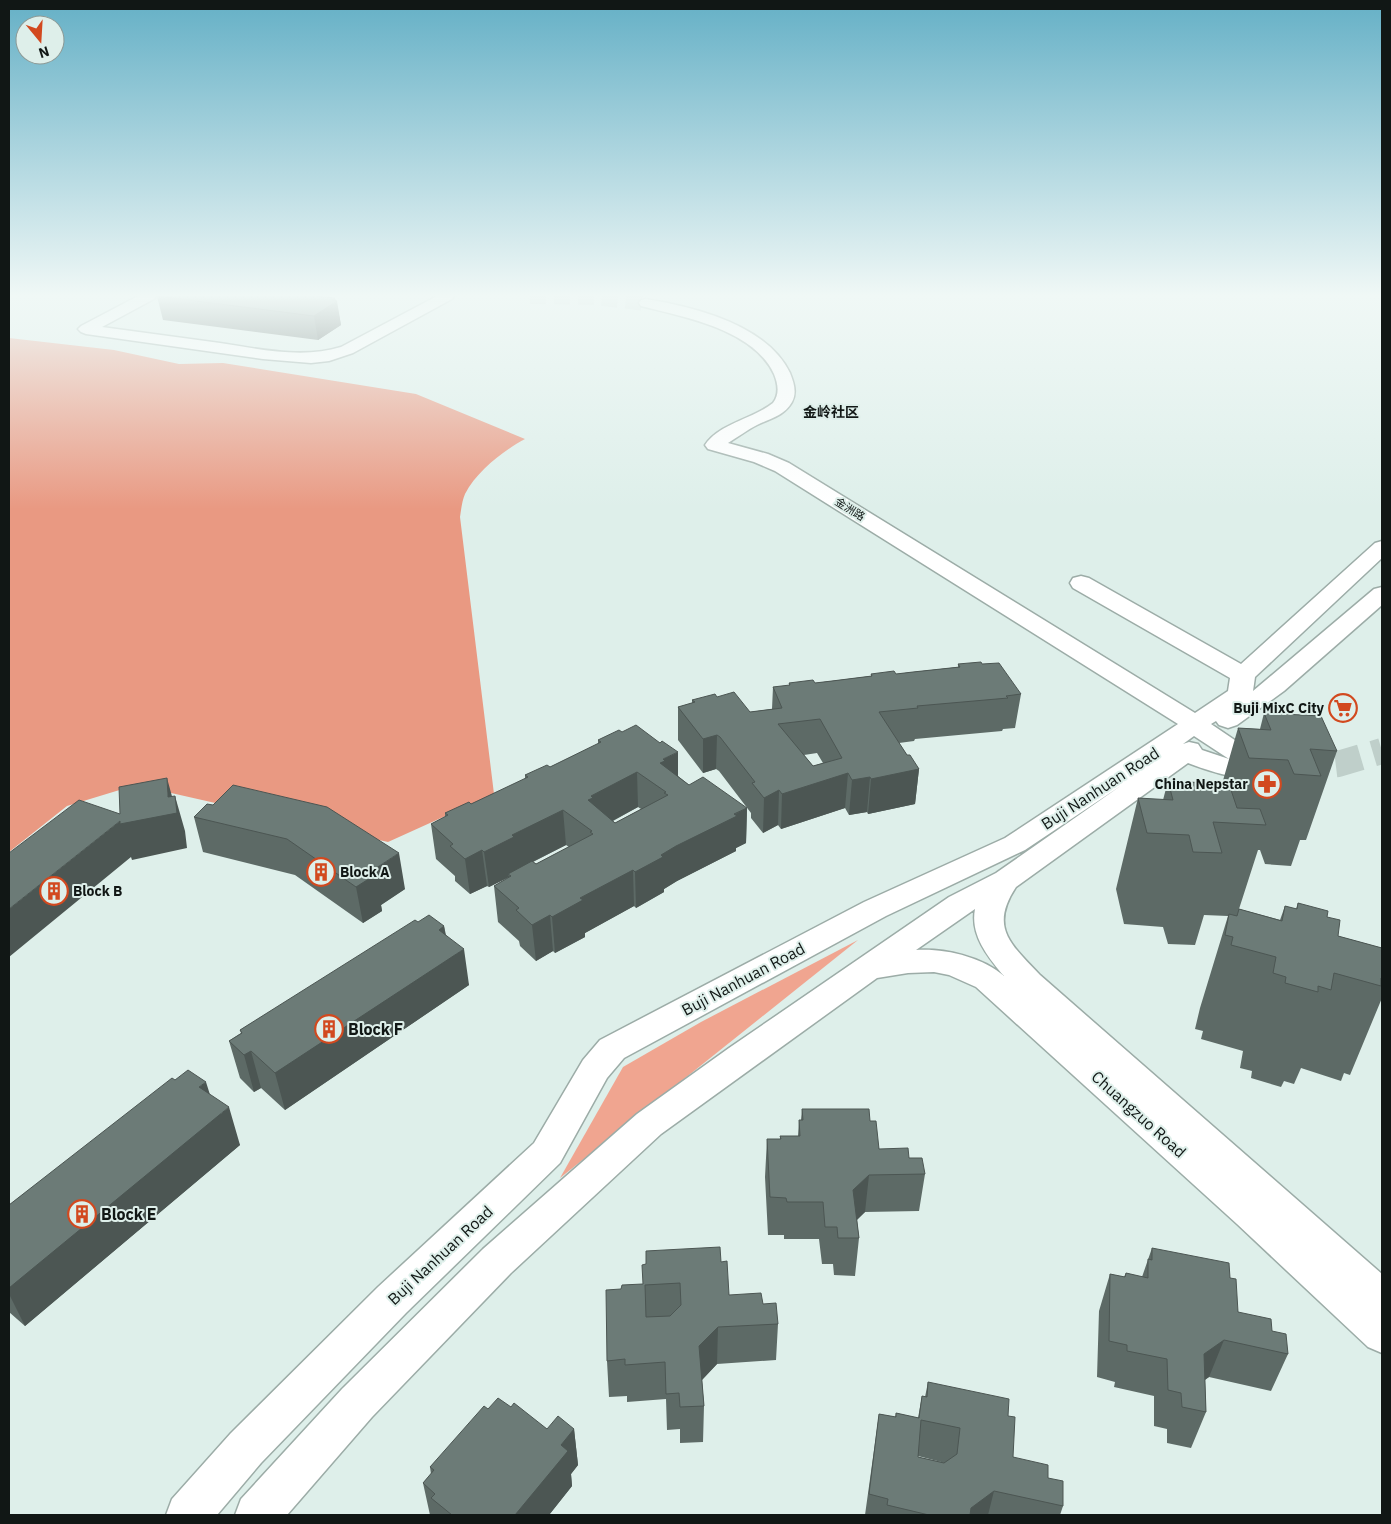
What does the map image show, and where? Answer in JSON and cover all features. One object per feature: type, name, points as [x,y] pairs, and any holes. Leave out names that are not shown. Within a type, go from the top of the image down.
[{"type":"street","name":"金洲路","points":[[779,367],[783,374],[786,396],[781,406],[751,421],[714,445],[761,458],[782,467],[1196,737]]},
{"type":"street","name":"Buji Nanhuan Road","points":[[257,1515],[357,1403],[497,1261],[649,1124],[741,1057],[960,904],[1006,880],[1196,737],[1240,694],[1243,675],[1382,548]]},
{"type":"street","points":[[1081,583],[1243,675]]},
{"type":"street","name":"Buji Nanhuan Road","points":[[188,1515],[246,1448],[385,1307],[547,1153],[595,1069],[612,1049],[875,909],[1015,844],[1196,737],[1275,686],[1382,595]]},
{"type":"street","name":"Chuangzuo Road","points":[[1006,880],[990,906],[988,927],[1005,957],[1029,983],[1382,1299]]},
{"type":"street","name":"Chuangzuo Road","points":[[867,970],[906,960],[935,961],[962,966],[987,979],[1250,1213],[1382,1334]]},
{"type":"shaded area","points":[[9,367],[249,367],[416,394],[525,439],[508,449],[476,477],[465,494],[460,517],[494,794],[388,842],[136,785],[67,806],[9,852]]},
{"type":"shaded area","points":[[858,940],[560,1178],[623,1067],[701,1022]]},
{"type":"building","points":[[999,663],[1021,694],[1006,696],[1008,698],[917,706],[918,708],[879,712],[907,755],[910,755],[919,769],[871,779],[870,777],[852,780],[848,773],[782,794],[779,790],[764,798],[752,783],[755,782],[720,737],[717,735],[703,739],[678,707],[695,702],[692,700],[715,694],[717,697],[734,692],[750,712],[782,708],[773,687],[813,680],[815,683],[872,676],[871,674],[894,671],[896,674],[960,667],[958,664]],"holes":[[[820,719],[842,758],[813,766],[778,724]]]},
{"type":"building","points":[[1264,713],[1321,716],[1337,751],[1310,749],[1321,776],[1294,774],[1288,760],[1249,758],[1238,728],[1271,730]]},
{"type":"building","points":[[636,725],[660,743],[662,741],[678,752],[663,759],[665,761],[660,763],[689,785],[703,777],[747,808],[734,814],[737,816],[676,846],[661,855],[663,857],[635,872],[633,870],[580,898],[583,900],[552,917],[550,915],[532,925],[516,910],[519,908],[494,886],[511,876],[508,874],[532,861],[536,864],[593,834],[590,832],[592,831],[563,810],[512,835],[514,837],[484,852],[482,850],[465,859],[450,846],[453,844],[431,824],[448,815],[445,813],[469,802],[471,804],[528,777],[525,775],[547,765],[550,767],[601,742],[598,740],[619,730],[622,732]],"holes":[[[637,772],[666,792],[664,793],[668,795],[615,823],[588,800],[593,798],[591,796]]]},
{"type":"building","points":[[167,778],[168,797],[175,796],[177,813],[120,824],[120,821],[9,909],[9,853],[79,800],[120,814],[119,787]]},
{"type":"building","points":[[1168,781],[1229,784],[1237,808],[1260,809],[1266,825],[1213,822],[1222,853],[1193,852],[1189,835],[1147,833],[1138,798],[1173,800]]},
{"type":"building","points":[[233,785],[327,807],[399,853],[370,872],[375,875],[356,887],[287,839],[194,817],[207,804],[213,805]]},
{"type":"building","points":[[1298,903],[1328,911],[1327,917],[1340,920],[1338,936],[1382,948],[1381,986],[1334,973],[1331,990],[1318,986],[1318,992],[1285,983],[1286,977],[1273,973],[1276,957],[1231,945],[1233,937],[1225,935],[1229,914],[1237,916],[1239,909],[1282,921],[1285,906],[1297,909]]},
{"type":"building","points":[[429,915],[444,926],[439,930],[464,949],[275,1073],[251,1051],[244,1055],[229,1041],[242,1033],[240,1030],[415,920],[418,922]]},
{"type":"building","points":[[188,1070],[206,1082],[199,1087],[229,1107],[9,1288],[9,1205],[172,1078],[175,1080]]},
{"type":"building","points":[[802,1109],[869,1109],[870,1121],[876,1121],[879,1149],[908,1148],[909,1158],[922,1158],[925,1174],[869,1175],[853,1190],[859,1238],[838,1238],[837,1227],[825,1227],[823,1202],[787,1202],[786,1198],[770,1197],[767,1139],[781,1139],[780,1136],[800,1136],[799,1120],[803,1120]]},
{"type":"building","points":[[720,1247],[721,1262],[727,1261],[729,1295],[761,1293],[763,1304],[776,1303],[778,1324],[718,1327],[699,1346],[704,1406],[680,1407],[679,1393],[666,1394],[665,1362],[625,1365],[625,1359],[607,1361],[606,1290],[621,1289],[622,1285],[643,1284],[642,1265],[646,1264],[646,1251]],"holes":[[[680,1283],[681,1305],[670,1316],[646,1317],[645,1285]]]},
{"type":"building","points":[[1152,1248],[1229,1263],[1230,1278],[1236,1279],[1238,1312],[1271,1319],[1272,1331],[1286,1334],[1288,1354],[1224,1340],[1204,1354],[1206,1412],[1182,1407],[1181,1393],[1168,1390],[1167,1359],[1127,1351],[1127,1345],[1109,1341],[1110,1274],[1125,1277],[1126,1273],[1148,1278],[1148,1259],[1152,1260]]},
{"type":"building","points":[[928,1382],[1009,1399],[1008,1416],[1015,1417],[1013,1457],[1048,1465],[1048,1478],[1063,1481],[1063,1506],[994,1491],[971,1508],[970,1515],[929,1515],[887,1505],[888,1499],[869,1494],[879,1414],[896,1417],[896,1413],[919,1418],[922,1396],[927,1397]],"holes":[[[921,1420],[960,1428],[957,1454],[944,1463],[918,1457]]]},
{"type":"building","points":[[498,1398],[511,1407],[514,1403],[547,1429],[558,1416],[574,1429],[561,1445],[568,1451],[515,1515],[452,1515],[431,1498],[435,1494],[423,1483],[434,1470],[430,1467],[484,1406],[488,1409]]},
{"type":"tunnel","points":[[1297,769],[1338,764],[1382,751]]},
{"type":"place","name":"Buji MixC City","points":[[1343,708]]},
{"type":"place","name":"China Nepstar","points":[[1267,784]]},
{"type":"place","name":"Block A","points":[[321,872]]},
{"type":"place","name":"Block B","points":[[54,891]]},
{"type":"place","name":"Block F","points":[[329,1029]]},
{"type":"place","name":"Block E","points":[[82,1214]]},
{"type":"district","name":"金岭社区","points":[[831,412]]}]
